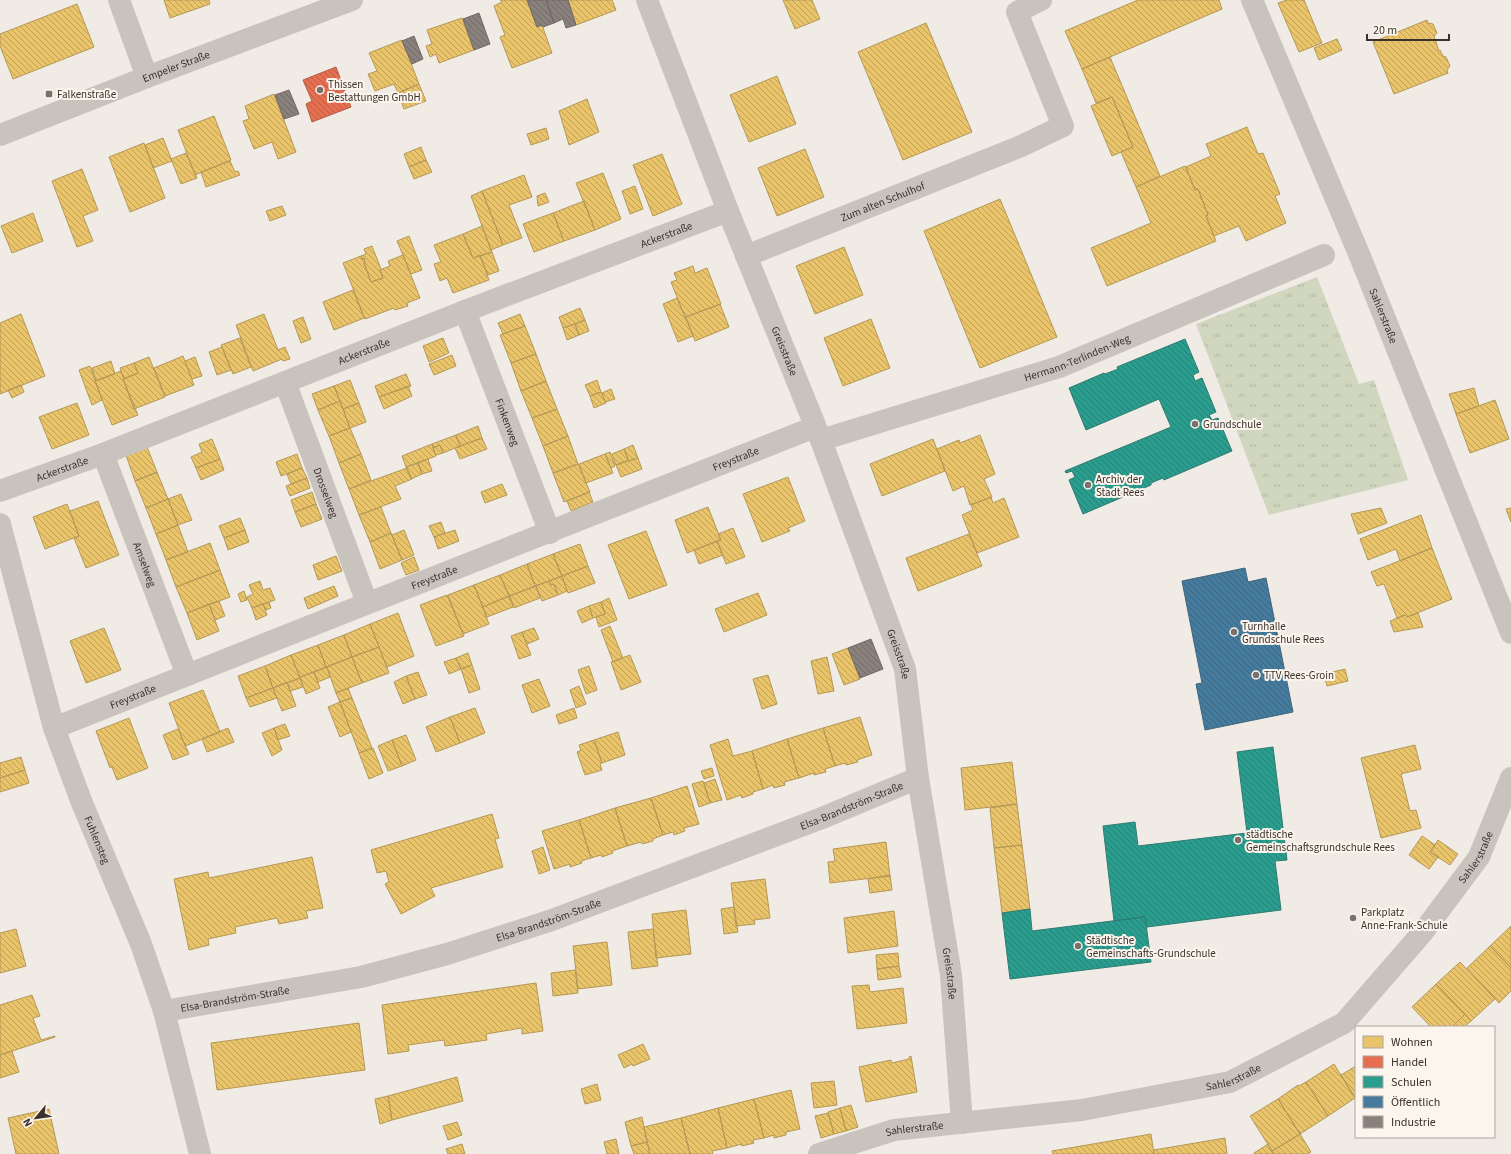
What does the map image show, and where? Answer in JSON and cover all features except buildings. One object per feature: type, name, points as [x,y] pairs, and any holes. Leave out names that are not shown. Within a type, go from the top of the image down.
[{"type":"street","points":[[119,0],[147,77]]},
{"type":"street","name":"Empeler Straße","points":[[0,135],[147,77],[352,0]]},
{"type":"street","points":[[647,0],[728,212]]},
{"type":"street","name":"Zum alten Schulhof","points":[[746,256],[1019,147],[1063,126],[1017,12],[1041,0]]},
{"type":"street","name":"Sahlerstraße","points":[[1252,0],[1338,249],[1511,633]]},
{"type":"street","name":"Greisstraße","points":[[728,212],[818,433],[905,669],[918,778],[951,975],[962,1123]]},
{"type":"street","name":"Ackerstraße","points":[[0,492],[103,454],[465,311],[728,212]]},
{"type":"street","name":"Hermann-Terlinden-Weg","points":[[818,433],[1059,367],[1338,249]]},
{"type":"street","name":"Finkenweg","points":[[465,311],[550,533]]},
{"type":"street","name":"Drosselweg","points":[[285,382],[367,602]]},
{"type":"street","name":"Freystraße","points":[[54,728],[367,602],[818,433]]},
{"type":"street","name":"Amselweg","points":[[103,454],[187,675]]},
{"type":"street","name":"Fuhlensteg","points":[[0,524],[54,728],[82,803],[141,944],[164,1010],[200,1154]]},
{"type":"street","name":"Elsa-Brandström-Straße","points":[[164,1010],[361,977],[448,954],[552,920],[822,818],[918,778]]},
{"type":"street","name":"Sahlerstraße","points":[[819,1154],[894,1130],[1082,1110],[1230,1082],[1344,1023],[1423,932],[1479,857],[1511,778]]},
{"type":"green space","points":[[1317,277],[1359,384],[1374,380],[1408,480],[1269,515],[1196,324]]},
{"type":"place","name":"Thissen Bestattungen GmbH","points":[[320,90]]},
{"type":"place","name":"Falkenstraße","points":[[49,94]]},
{"type":"place","name":"Grundschule","points":[[1195,424]]},
{"type":"place","name":"Archiv der Stadt Rees","points":[[1088,485]]},
{"type":"place","name":"Turnhalle Grundschule Rees","points":[[1234,632]]},
{"type":"place","name":"TTV Rees-Groin","points":[[1256,675]]},
{"type":"place","name":"städtische Gemeinschaftsgrundschule Rees","points":[[1238,840]]},
{"type":"place","name":"Parkplatz Anne-Frank-Schule","points":[[1353,918]]},
{"type":"place","name":"Städtische Gemeinschafts-Grundschule","points":[[1078,946]]}]
